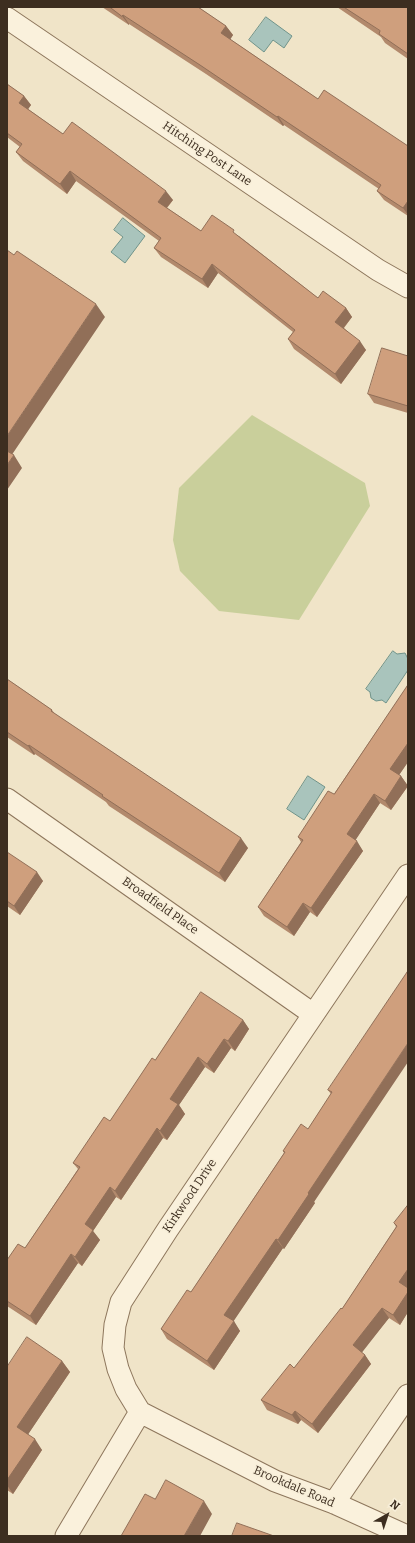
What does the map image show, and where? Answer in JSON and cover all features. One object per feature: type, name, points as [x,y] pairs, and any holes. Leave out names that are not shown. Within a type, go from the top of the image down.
[{"type":"street","name":"Hitching Post Lane","points":[[7,18],[378,270],[408,287]]},
{"type":"street","name":"Broadfield Place","points":[[7,798],[313,1014]]},
{"type":"street","name":"Kirkwood Drive","points":[[140,1412],[126,1389],[118,1369],[113,1348],[115,1325],[121,1302],[168,1229],[408,875]]},
{"type":"street","points":[[334,1503],[408,1395]]},
{"type":"street","name":"Brookdale Road","points":[[140,1412],[275,1481],[334,1503],[407,1536]]},
{"type":"street","points":[[66,1536],[140,1412]]},
{"type":"green space","points":[[252,415],[365,483],[370,506],[299,620],[219,611],[180,571],[173,540],[179,488]]},
{"type":"water","points":[[266,17],[292,36],[284,48],[273,40],[264,52],[249,40]]},
{"type":"water","points":[[123,218],[145,236],[125,263],[111,252],[123,237],[114,230]]},
{"type":"water","points":[[393,651],[397,654],[405,653],[408,659],[408,670],[386,703],[382,700],[376,701],[371,698],[370,692],[366,689]]},
{"type":"water","points":[[308,776],[325,787],[304,820],[287,809]]},
{"type":"building","points":[[110,7],[198,7],[226,26],[221,33],[318,99],[324,90],[408,146],[408,201],[403,208],[377,191],[381,185]]},
{"type":"building","points":[[344,7],[408,7],[408,54],[379,34],[380,31]]},
{"type":"building","points":[[7,84],[24,96],[19,103],[63,134],[72,122],[166,191],[158,202],[201,231],[212,215],[234,230],[233,232],[318,298],[323,291],[346,308],[335,322],[360,341],[335,374],[288,339],[295,330],[212,264],[202,279],[154,248],[161,238],[70,171],[60,184],[16,152],[22,144],[7,133]]},
{"type":"building","points":[[7,250],[14,255],[17,251],[96,304],[7,436]]},
{"type":"building","points":[[382,348],[408,356],[408,406],[368,394]]},
{"type":"building","points":[[7,451],[14,455],[7,465]]},
{"type":"building","points":[[7,679],[52,710],[51,711],[241,838],[219,873],[102,796],[103,795],[29,745],[28,746],[7,732]]},
{"type":"building","points":[[408,685],[408,743],[390,769],[401,776],[385,801],[374,794],[347,834],[357,841],[311,908],[303,903],[287,927],[258,907],[303,840],[298,837],[328,791],[334,794]]},
{"type":"building","points":[[7,852],[37,872],[14,906],[7,901]]},
{"type":"building","points":[[408,971],[408,1043],[278,1240],[276,1239],[224,1315],[234,1321],[207,1361],[161,1329],[187,1290],[191,1292],[285,1152],[283,1151],[301,1124],[308,1129],[332,1092],[328,1090]]},
{"type":"building","points":[[201,992],[243,1020],[228,1041],[224,1039],[207,1064],[198,1057],[170,1099],[178,1104],[160,1131],[157,1128],[115,1191],[110,1187],[85,1224],[93,1230],[75,1257],[71,1254],[30,1316],[7,1301],[7,1260],[18,1244],[25,1248],[80,1167],[73,1163],[104,1117],[110,1121],[152,1058],[155,1060]]},
{"type":"building","points":[[408,1205],[408,1269],[399,1282],[408,1288],[408,1292],[393,1315],[382,1308],[353,1345],[365,1355],[312,1424],[295,1411],[292,1415],[261,1400],[290,1364],[294,1368],[341,1308],[342,1309],[397,1226],[394,1223]]},
{"type":"building","points":[[27,1337],[62,1361],[17,1427],[35,1439],[7,1480],[7,1367]]},
{"type":"building","points":[[166,1480],[204,1501],[184,1536],[121,1536],[145,1494],[155,1499]]},
{"type":"building","points":[[237,1523],[274,1536],[232,1536]]}]
